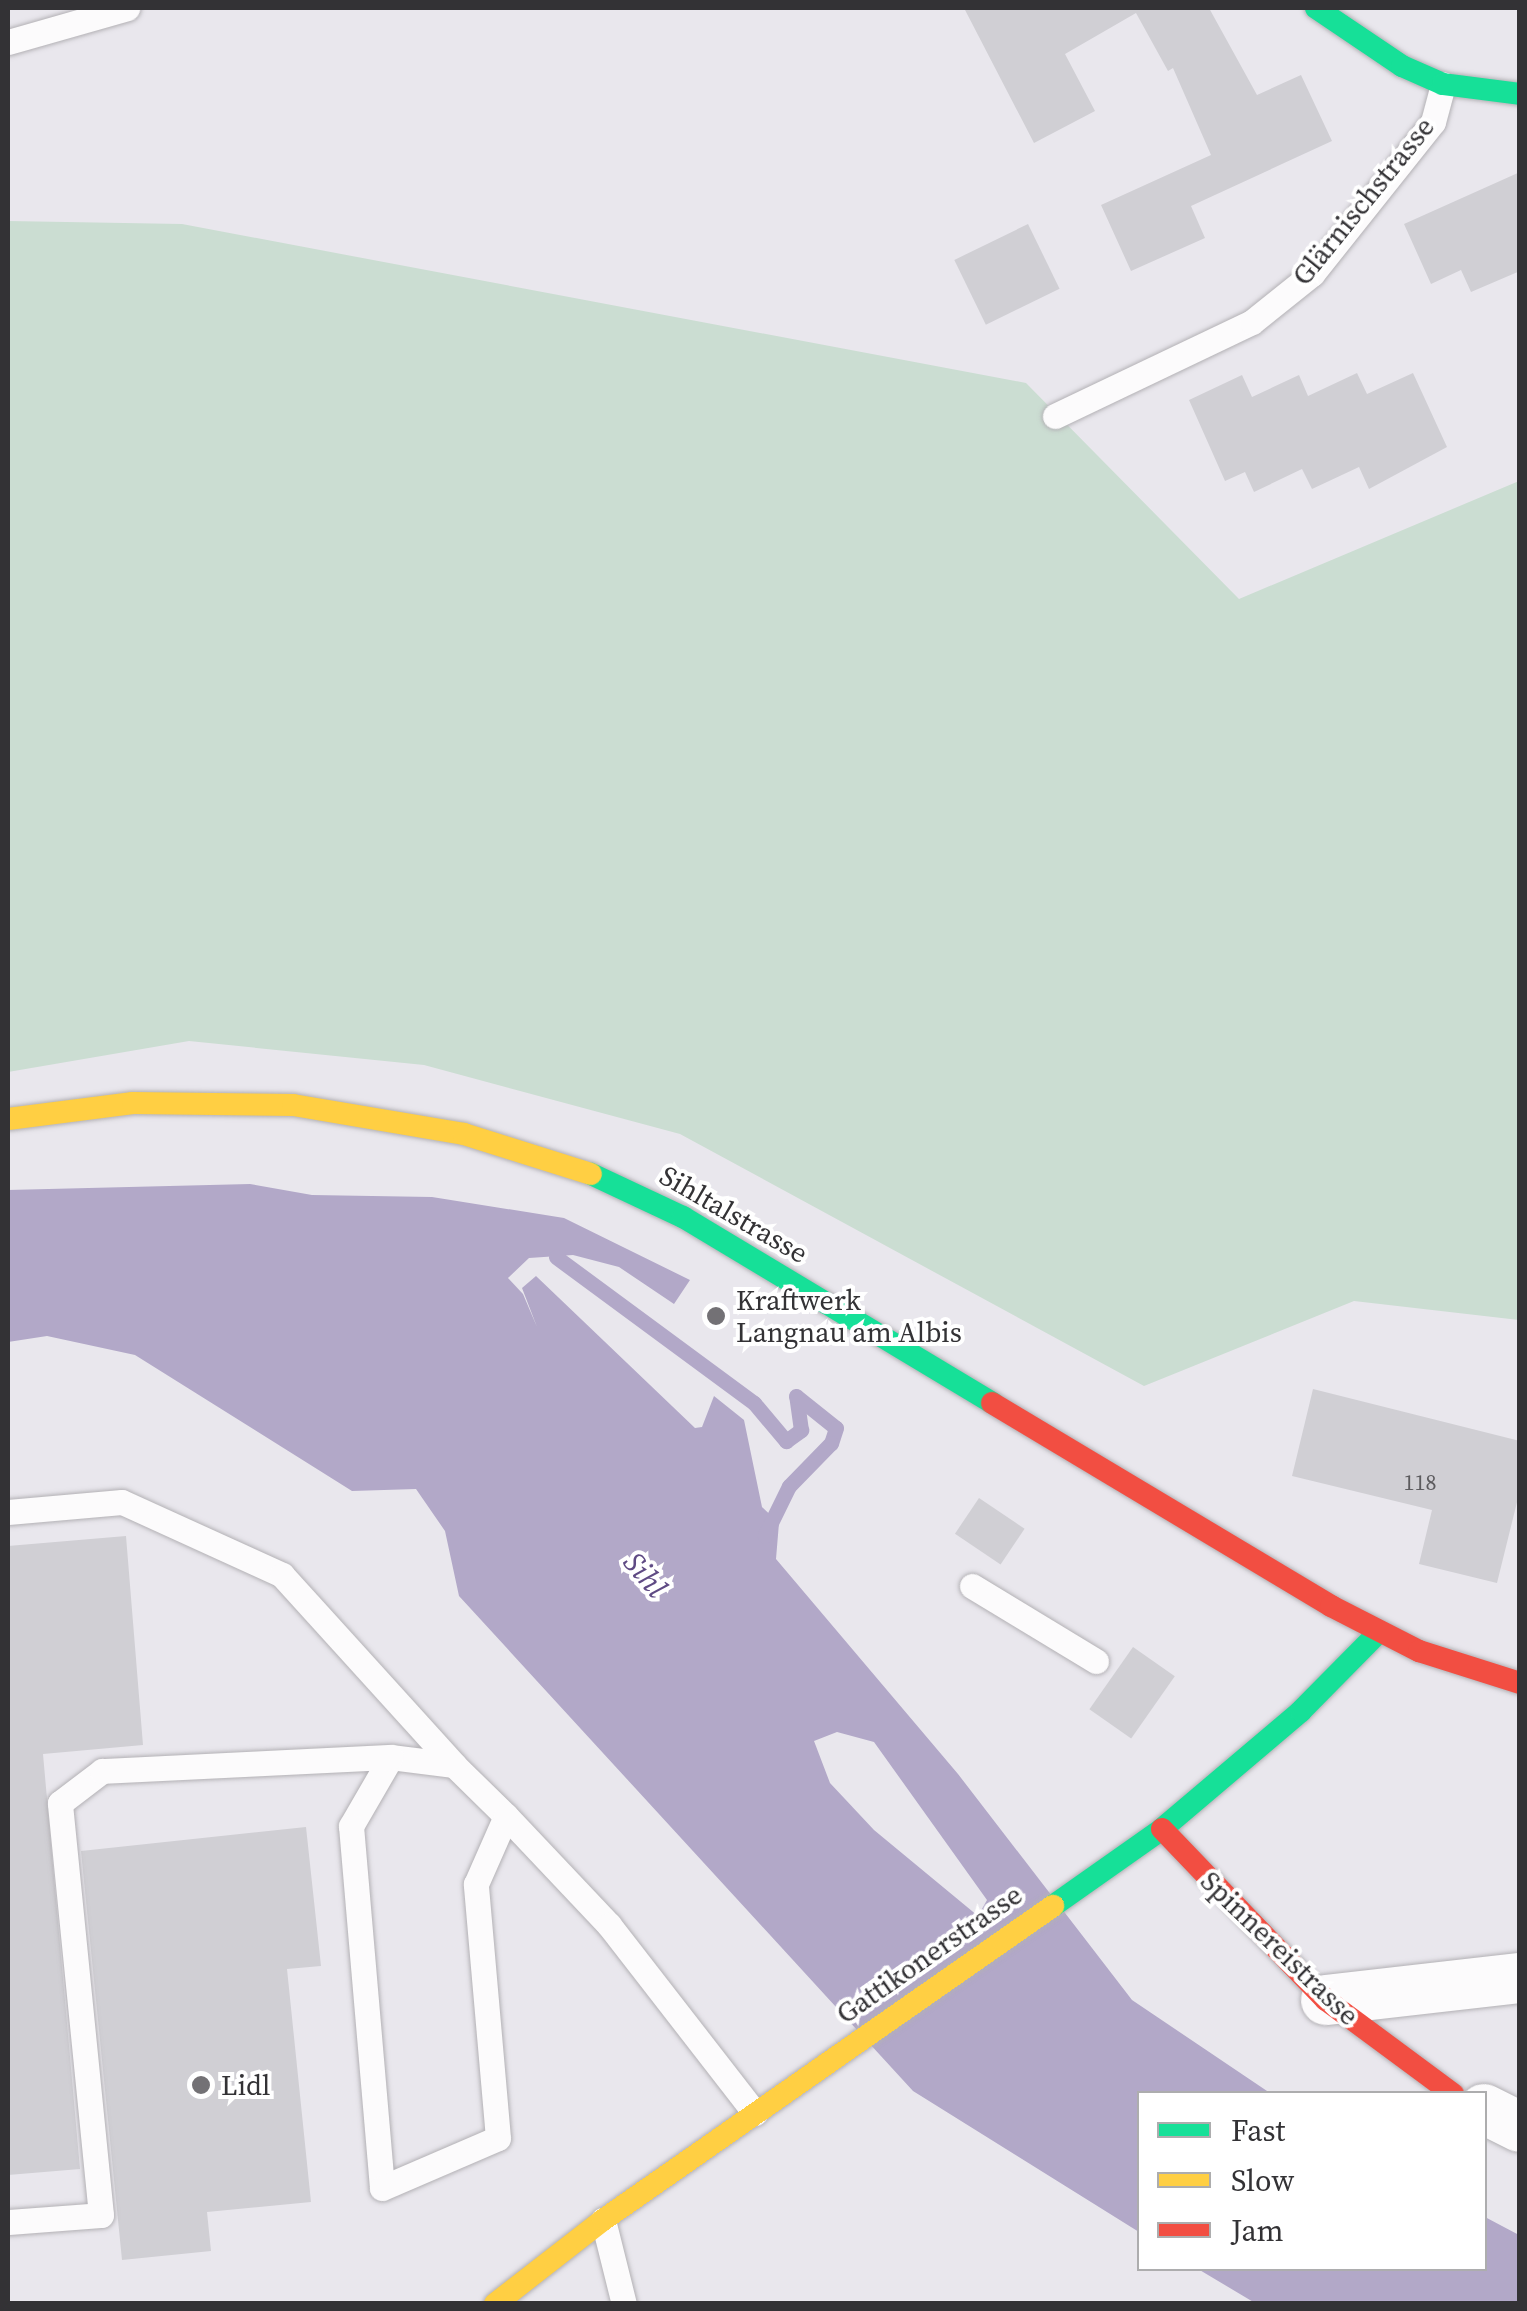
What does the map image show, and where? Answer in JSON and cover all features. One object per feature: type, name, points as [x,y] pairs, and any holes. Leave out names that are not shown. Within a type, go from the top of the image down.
[{"type":"main road","name":"Glärnischstrasse","points":[[1316,8],[1402,66],[1443,84],[1520,94]]},
{"type":"main road","name":"Sihltalstrasse","points":[[8,1119],[133,1103],[293,1105],[464,1134],[571,1166],[682,1216],[1379,1632],[1440,1660],[1520,1683]]},
{"type":"main road","name":"Gattikonerstrasse","points":[[496,2304],[603,2220],[1162,1830],[1302,1711],[1379,1632]]},
{"type":"main road","name":"Spinnereistrasse","points":[[1162,1830],[1326,2000],[1449,2091]]},
{"type":"street","points":[[1326,2000],[1520,1978]]},
{"type":"street","points":[[1487,2110],[1520,2127]]},
{"type":"lane","points":[[8,42],[127,8]]},
{"type":"lane","name":"Glärnischstrasse","points":[[1055,416],[1252,322],[1312,274],[1433,122],[1443,84]]},
{"type":"lane","points":[[8,1512],[122,1502],[282,1574],[454,1765],[610,1925],[755,2113]]},
{"type":"lane","points":[[972,1586],[1096,1660]]},
{"type":"lane","points":[[8,2222],[101,2215],[60,1803],[102,1770],[391,1757],[454,1765]]},
{"type":"lane","points":[[391,1757],[351,1826],[382,2188],[498,2138],[476,1884],[506,1816]]},
{"type":"lane","points":[[603,2220],[624,2304]]},
{"type":"green space","points":[[8,221],[182,224],[1026,383],[1239,599],[1519,481],[1519,1320],[1354,1301],[1144,1386],[680,1134],[424,1065],[189,1041],[8,1072]]},
{"type":"water","name":"Sihl","points":[[250,1184],[312,1195],[432,1197],[564,1218],[690,1280],[674,1304],[619,1267],[573,1255],[529,1258],[508,1278],[523,1294],[537,1327],[522,1288],[536,1276],[695,1428],[702,1427],[714,1396],[744,1420],[762,1507],[779,1523],[776,1559],[958,1774],[1132,2000],[1267,2091],[1137,2091],[1137,2231],[913,2091],[459,1596],[445,1531],[416,1489],[352,1491],[135,1355],[47,1336],[8,1342],[8,1190]],"holes":[[[837,1732],[874,1742],[987,1900],[978,1916],[874,1830],[830,1783],[814,1741]]]},
{"type":"water","points":[[1487,2218],[1519,2235],[1519,2303],[1255,2303],[1201,2271],[1487,2271]]},
{"type":"building","points":[[964,8],[1209,8],[1257,95],[1301,75],[1332,141],[1191,206],[1205,238],[1131,271],[1101,205],[1211,155],[1173,68],[1168,71],[1136,13],[1065,54],[1095,111],[1034,143]]},
{"type":"building","points":[[1520,172],[1520,271],[1471,292],[1461,270],[1431,284],[1404,224]]},
{"type":"building","points":[[1028,224],[1060,289],[986,325],[954,260]]},
{"type":"building","points":[[1357,373],[1367,394],[1413,373],[1447,447],[1369,489],[1359,467],[1312,489],[1302,469],[1254,492],[1245,472],[1225,481],[1189,400],[1242,375],[1252,397],[1299,375],[1308,396]]},
{"type":"building","points":[[1313,1389],[1520,1441],[1520,1490],[1497,1583],[1419,1564],[1432,1510],[1292,1476]]},
{"type":"building","points":[[979,1498],[1025,1529],[1001,1564],[955,1534]]},
{"type":"building","points":[[126,1536],[143,1745],[43,1754],[80,2169],[8,2175],[8,1546]]},
{"type":"building","points":[[1133,1647],[1175,1676],[1131,1739],[1089,1709]]},
{"type":"building","name":"Lidl","points":[[306,1827],[321,1966],[287,1969],[311,2202],[207,2212],[211,2251],[122,2260],[81,1851]]},
{"type":"waterway","points":[[556,1257],[754,1403],[786,1441],[801,1430],[796,1396],[836,1428],[831,1443],[789,1486],[765,1535]]},
{"type":"traffic: fast","points":[[1316,8],[1402,66],[1443,84],[1520,94]]},
{"type":"traffic: fast","points":[[591,1174],[683,1217],[992,1403]]},
{"type":"traffic: fast","points":[[1053,1906],[1162,1829],[1301,1711],[1379,1632]]},
{"type":"traffic: slow","points":[[8,1119],[133,1103],[293,1105],[464,1134],[591,1174]]},
{"type":"traffic: slow","points":[[495,2304],[603,2220],[1053,1906]]},
{"type":"traffic: jam","points":[[992,1403],[1331,1606],[1419,1651],[1520,1683]]},
{"type":"traffic: jam","points":[[1162,1829],[1326,2000],[1449,2091]]},
{"type":"place","name":"Kraftwerk Langnau am Albis","points":[[716,1316]]},
{"type":"place","name":"Lidl","points":[[201,2085]]}]
